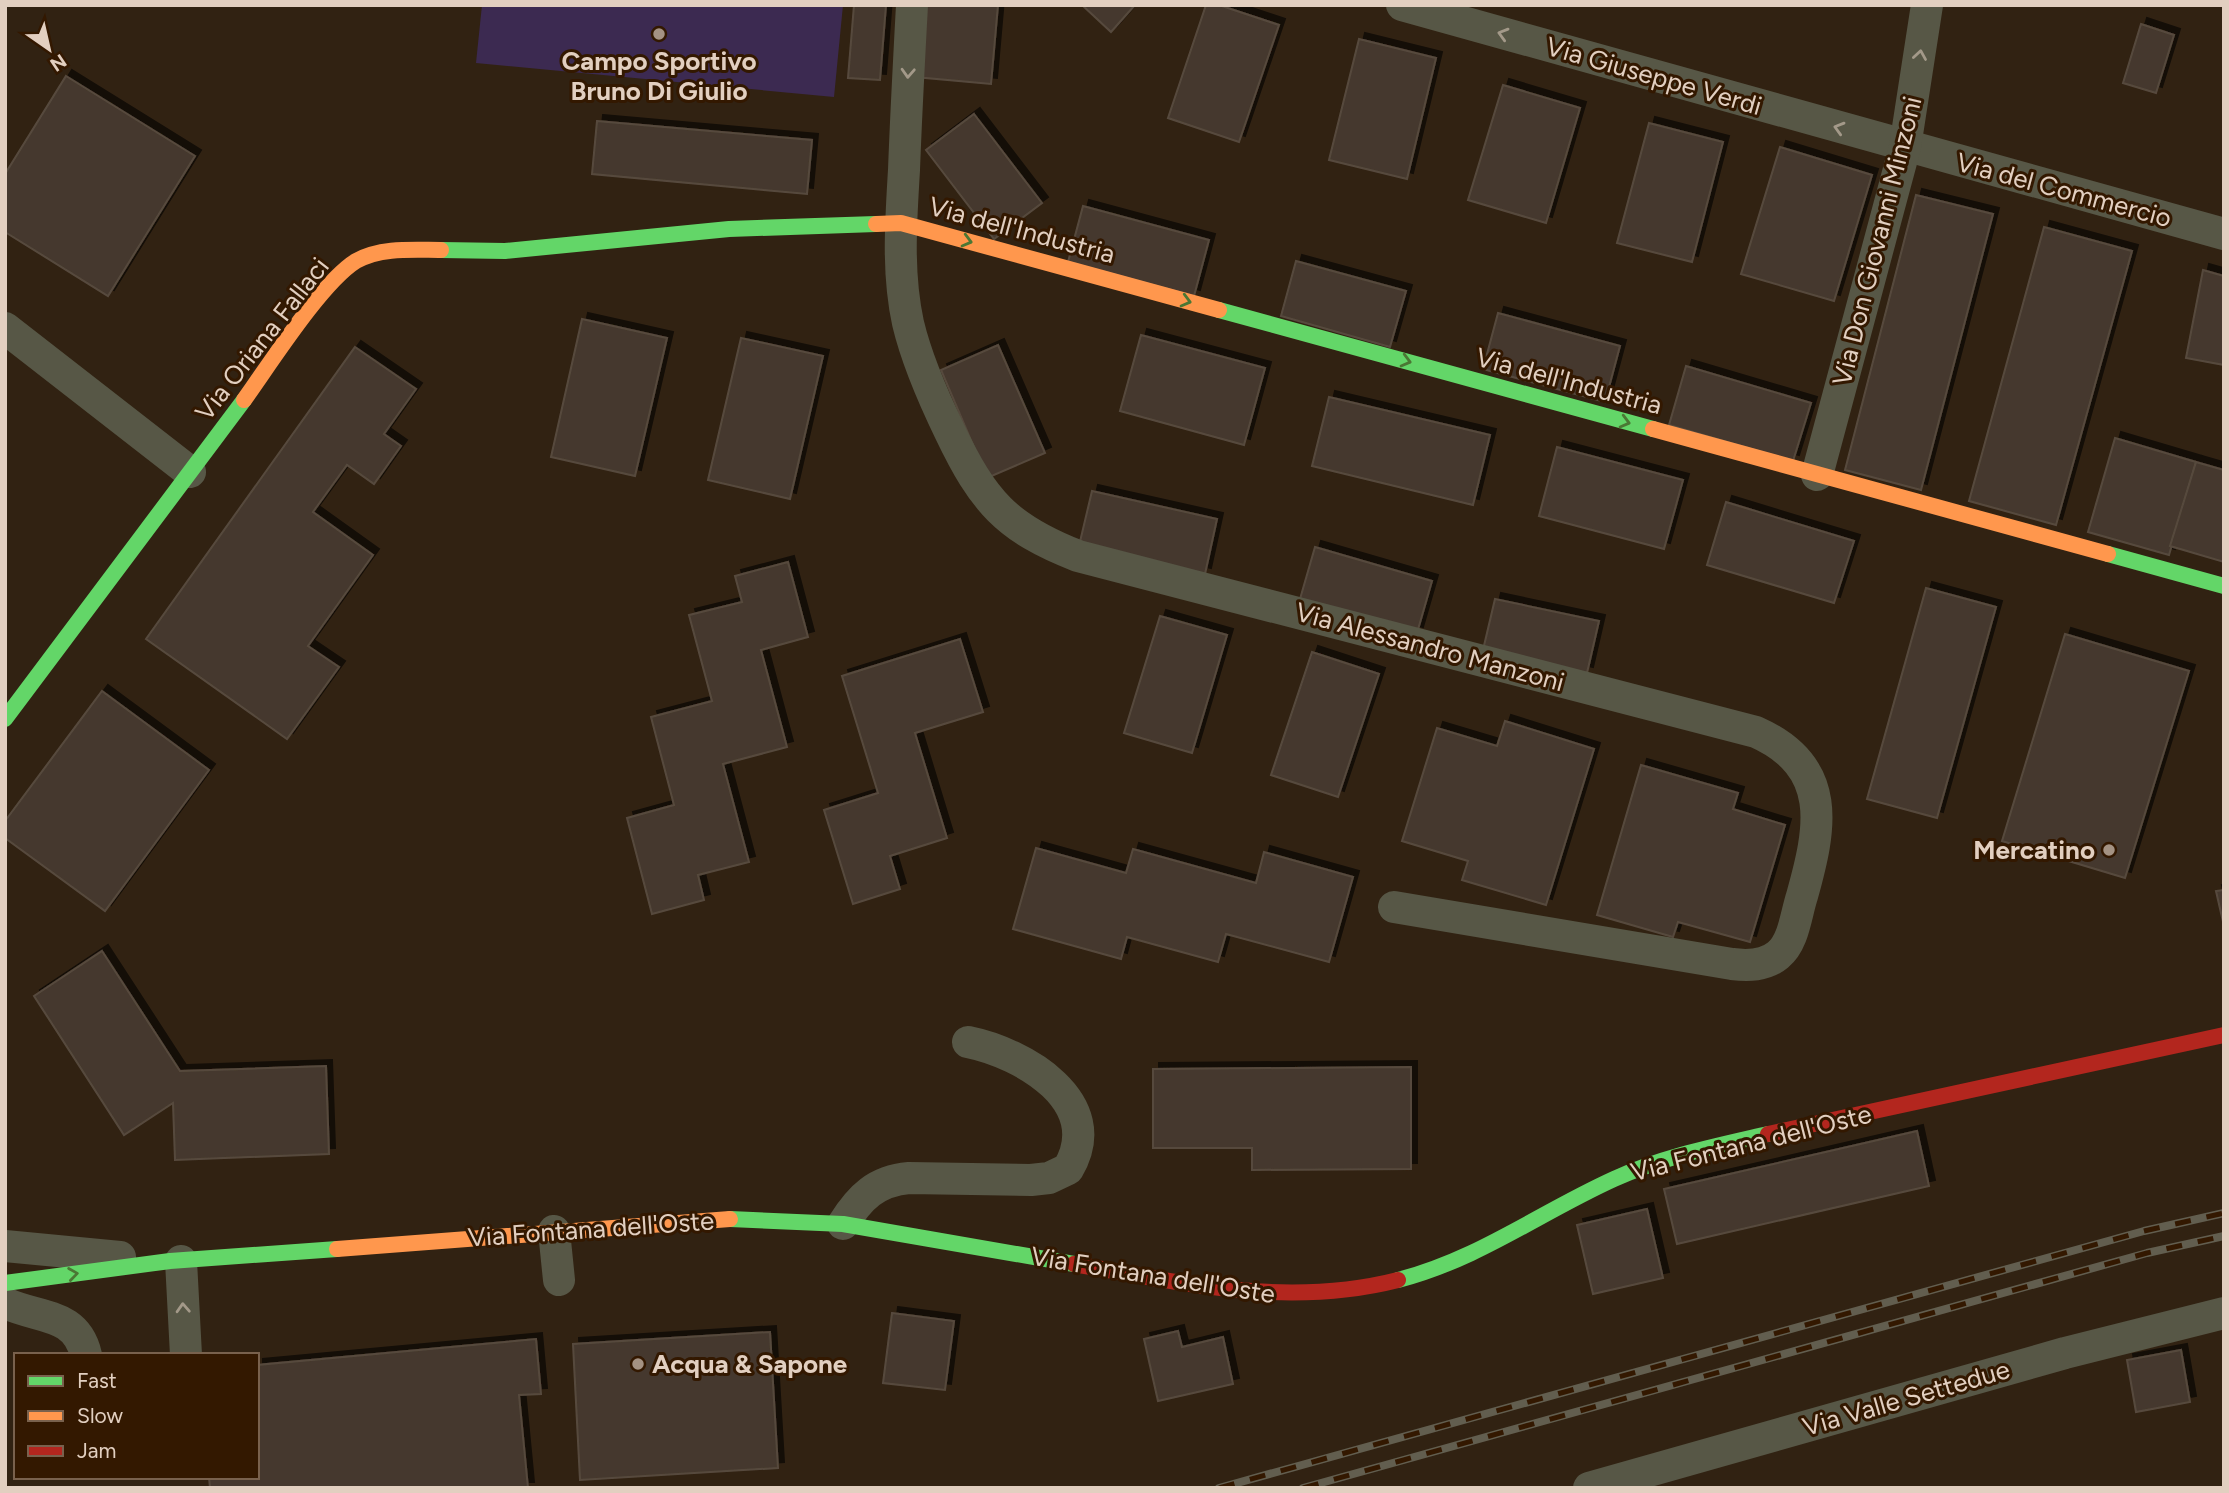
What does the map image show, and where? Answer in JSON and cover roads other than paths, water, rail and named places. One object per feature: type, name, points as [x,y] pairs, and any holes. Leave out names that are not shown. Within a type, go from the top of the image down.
[{"type":"street","name":"Via Alessandro Manzoni","points":[[912,5],[901,223],[902,283],[908,323],[934,397],[979,486],[1004,516],[1027,534],[1078,556],[1756,732],[1789,752],[1806,772],[1815,794],[1818,820],[1815,847],[1791,935],[1778,956],[1756,965],[1732,964],[1394,907]]},
{"type":"street","name":"Via Giuseppe Verdi","points":[[1402,5],[1443,11],[1905,147]]},
{"type":"street","name":"Via Don Giovanni Minzoni","points":[[1817,475],[1905,147],[1927,5]]},
{"type":"street","name":"Via del Commercio","points":[[1905,147],[2224,234]]},
{"type":"street","name":"Via Oriana Fallaci","points":[[5,719],[330,284],[346,268],[368,255],[402,249],[526,250],[729,229],[901,223]]},
{"type":"street","name":"Via dell'Industria","points":[[901,223],[2224,586]]},
{"type":"street","points":[[5,328],[190,472]]},
{"type":"street","name":"Via Fontana dell'Oste","points":[[5,1283],[176,1261],[731,1219],[808,1220],[843,1224],[1228,1291],[1308,1296],[1351,1291],[1409,1278],[1472,1255],[1524,1229],[1581,1194],[1650,1165],[1765,1134],[2224,1035]]},
{"type":"street","points":[[843,1224],[864,1195],[890,1180],[1041,1180],[1068,1169],[1078,1140],[1073,1116],[1059,1089],[1041,1072],[1017,1057],[968,1041]]},
{"type":"street","points":[[554,1231],[559,1280]]},
{"type":"street","name":"Via Fontana dell'Oste","points":[[5,1246],[176,1261]]},
{"type":"street","points":[[176,1261],[186,1353]]},
{"type":"street","points":[[5,1303],[35,1316],[68,1324],[77,1331],[85,1353]]},
{"type":"street","name":"Via Valle Settedue","points":[[1589,1488],[2065,1353],[2224,1313]]},
{"type":"railway","points":[[1219,1488],[2144,1231],[2224,1213]]},
{"type":"railway","points":[[1303,1488],[2147,1253],[2224,1236]]},
{"type":"place","name":"Campo Sportivo Bruno Di Giulio","points":[[659,34]]},
{"type":"place","name":"Mercatino","points":[[2109,850]]},
{"type":"place","name":"Acqua & Sapone","points":[[638,1364]]}]
